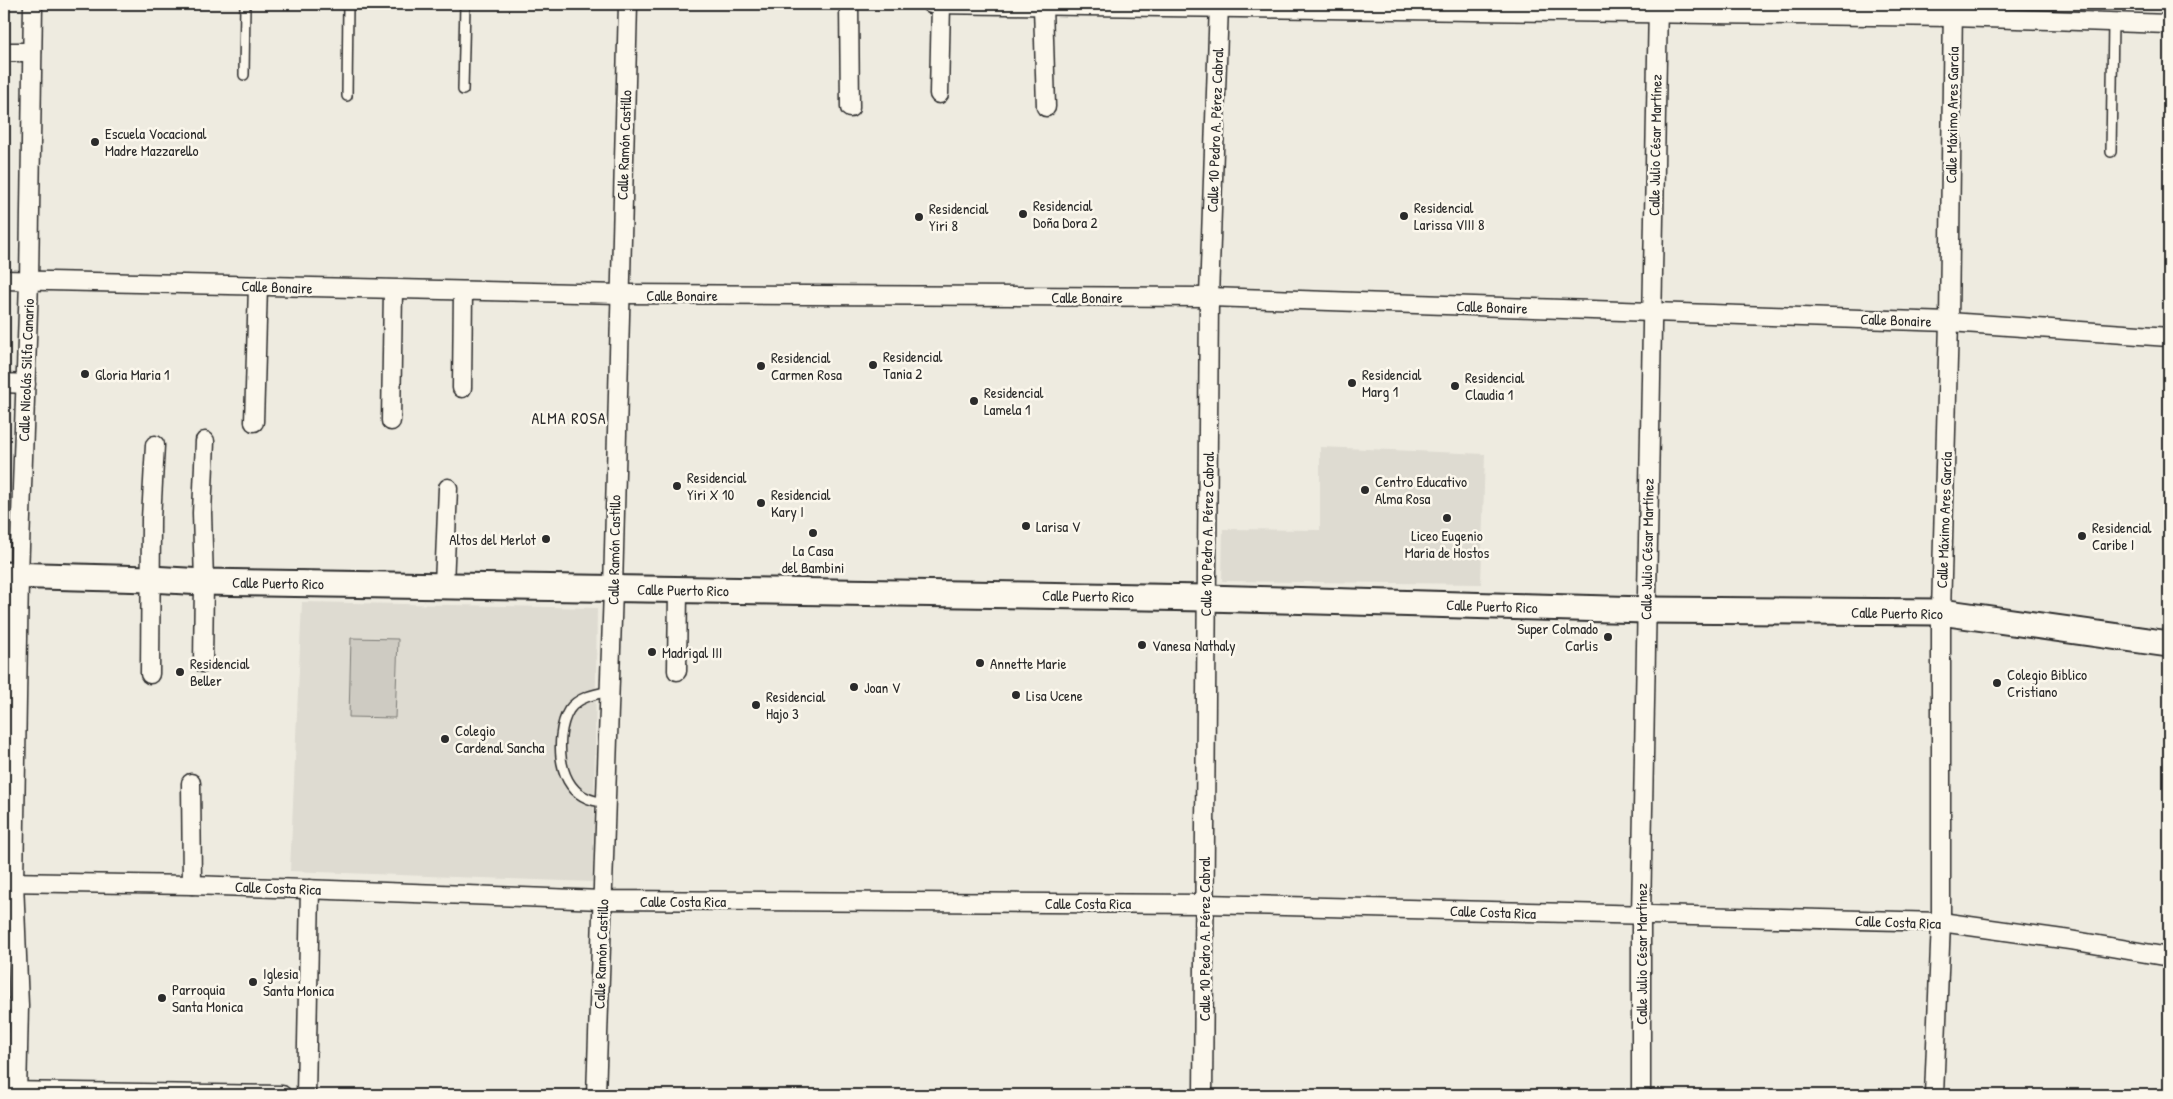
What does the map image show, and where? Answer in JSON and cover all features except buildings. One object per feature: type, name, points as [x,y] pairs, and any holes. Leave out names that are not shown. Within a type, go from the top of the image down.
[{"type":"street","name":"Calle Nicolás Silfa Canario","points":[[13,1093],[9,882],[12,576],[26,384],[33,4]]},
{"type":"street","name":"Calle Ramón Castillo","points":[[596,1095],[613,589],[628,4]]},
{"type":"street","points":[[849,4],[850,108]]},
{"type":"street","points":[[931,4],[1953,10],[2113,22],[2169,24]]},
{"type":"street","points":[[939,94],[941,4]]},
{"type":"street","points":[[1046,107],[1052,5]]},
{"type":"street","name":"Calle 10 Pedro A. Pérez Cabral","points":[[1203,1095],[1209,298],[1218,6]]},
{"type":"street","name":"Calle Julio César Martínez","points":[[1641,1095],[1641,916],[1658,9]]},
{"type":"street","name":"Calle Máximo Ares García","points":[[1934,1095],[1941,922],[1941,612],[1949,322],[1953,10]]},
{"type":"street","points":[[4,52],[32,52]]},
{"type":"street","name":"Calle Bonaire","points":[[4,280],[620,294],[1209,298],[1949,322],[2169,336]]},
{"type":"street","points":[[254,422],[258,286]]},
{"type":"street","points":[[391,422],[393,290]]},
{"type":"street","points":[[462,388],[463,291]]},
{"type":"street","points":[[4,383],[26,384]]},
{"type":"street","points":[[203,663],[204,582],[202,513],[205,441]]},
{"type":"street","points":[[150,674],[150,579],[155,445]]},
{"type":"street","points":[[444,585],[448,488]]},
{"type":"street","name":"Calle Puerto Rico","points":[[12,576],[204,582],[1206,598],[1646,610],[1941,612],[2169,644]]},
{"type":"street","points":[[677,671],[678,590]]},
{"type":"street","points":[[191,783],[192,885]]},
{"type":"street","name":"Calle Costa Rica","points":[[9,882],[192,885],[602,900],[1204,904],[1941,922],[2070,940],[2169,957]]},
{"type":"street","points":[[306,1095],[310,889]]},
{"type":"street","points":[[13,1093],[282,1095]]},
{"type":"lane","points":[[244,75],[245,4]]},
{"type":"lane","points":[[347,96],[348,4]]},
{"type":"lane","points":[[463,90],[466,4]]},
{"type":"lane","points":[[2111,152],[2113,22]]},
{"type":"lane","points":[[606,802],[592,800],[574,789],[564,773],[560,754],[562,726],[569,710],[581,700],[610,691]]},
{"type":"shaded area","name":"Centro Educativo Alma Rosa","points":[[1320,447],[1485,454],[1481,584],[1222,581],[1223,529],[1320,530]]},
{"type":"shaded area","name":"Colegio Cardenal Sancha","points":[[302,602],[597,608],[593,882],[290,871]]},
{"type":"shaded area","points":[[351,638],[398,639],[395,718],[349,717]]},
{"type":"place","name":"Escuela Vocacional Madre Mazzarello","points":[[95,142]]},
{"type":"place","name":"Residencial Doña Dora 2","points":[[1023,214]]},
{"type":"place","name":"Residencial Larissa VIII 8","points":[[1404,216]]},
{"type":"place","name":"Residencial Yiri 8","points":[[919,217]]},
{"type":"place","name":"Residencial Tania 2","points":[[873,365]]},
{"type":"place","name":"Residencial Carmen Rosa","points":[[761,366]]},
{"type":"place","name":"Gloria Maria 1","points":[[85,374]]},
{"type":"place","name":"Residencial Marg 1","points":[[1352,383]]},
{"type":"place","name":"Residencial Claudia 1","points":[[1455,386]]},
{"type":"place","name":"Residencial Lamela 1","points":[[974,401]]},
{"type":"place","name":"Residencial Yiri X 10","points":[[677,486]]},
{"type":"place","name":"Centro Educativo Alma Rosa","points":[[1365,490]]},
{"type":"place","name":"Residencial Kary I","points":[[761,503]]},
{"type":"place","name":"Liceo Eugenio Maria de Hostos","points":[[1447,518]]},
{"type":"place","name":"Larisa V","points":[[1026,526]]},
{"type":"place","name":"La Casa del Bambini","points":[[813,533]]},
{"type":"place","name":"Residencial Caribe I","points":[[2082,536]]},
{"type":"place","name":"Altos del Merlot","points":[[546,539]]},
{"type":"place","name":"Super Colmado Carlis","points":[[1608,637]]},
{"type":"place","name":"Vanesa Nathaly","points":[[1142,645]]},
{"type":"place","name":"Madrigal III","points":[[652,652]]},
{"type":"place","name":"Annette Marie","points":[[980,663]]},
{"type":"place","name":"Residencial Beller","points":[[180,672]]},
{"type":"place","name":"Colegio Biblico Cristiano","points":[[1997,683]]},
{"type":"place","name":"Joan V","points":[[854,687]]},
{"type":"place","name":"Lisa Ucene","points":[[1016,695]]},
{"type":"place","name":"Residencial Hajo 3","points":[[756,705]]},
{"type":"place","name":"Colegio Cardenal Sancha","points":[[445,739]]},
{"type":"place","name":"Iglesia Santa Monica","points":[[253,982]]},
{"type":"place","name":"Parroquia Santa Monica","points":[[162,998]]},
{"type":"district","name":"ALMA ROSA","points":[[569,418]]}]
